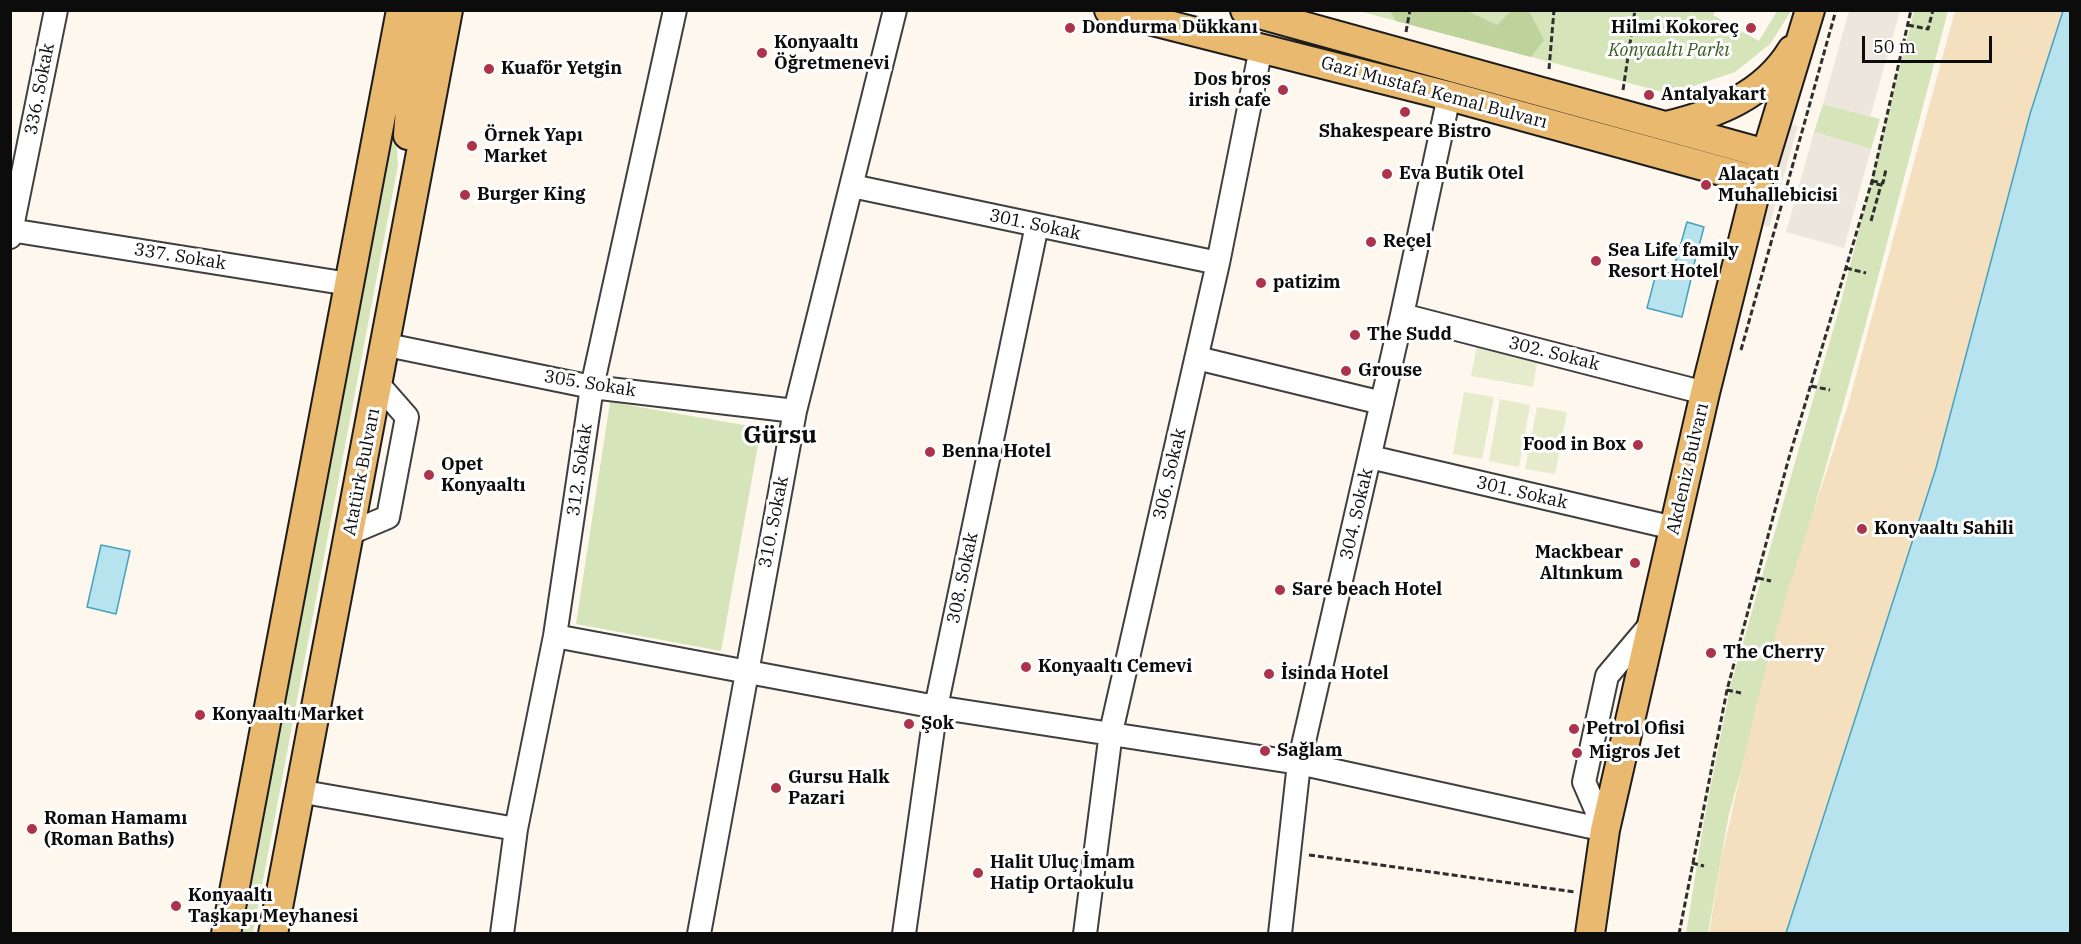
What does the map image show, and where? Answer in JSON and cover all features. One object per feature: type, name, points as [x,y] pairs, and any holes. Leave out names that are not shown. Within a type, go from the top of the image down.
[{"type":"main road","points":[[226,933],[401,10]]},
{"type":"main road","points":[[414,197],[408,127],[427,10]]},
{"type":"main road","name":"Atatürk Bulvarı","points":[[273,933],[298,791],[387,345],[448,10]]},
{"type":"main road","name":"Gazi Mustafa Kemal Bulvarı","points":[[1109,10],[1449,96],[1762,168]]},
{"type":"main road","name":"Gazi Mustafa Kemal Bulvarı","points":[[1261,12],[1666,127],[1762,168]]},
{"type":"main road","name":"306. Sokak","points":[[1261,12],[1261,48]]},
{"type":"main road","points":[[1666,127],[1725,109],[1766,83],[1784,64],[1806,22]]},
{"type":"main road","name":"Akdeniz Bulvarı","points":[[1590,933],[1605,830],[1705,393],[1762,168],[1806,22]]},
{"type":"main road","points":[[1449,96],[1455,68]]},
{"type":"street","name":"336. Sokak","points":[[11,232],[56,10]]},
{"type":"street","name":"312. Sokak","points":[[502,933],[516,829],[555,636],[592,387],[675,10]]},
{"type":"street","name":"310. Sokak","points":[[699,933],[795,411],[895,10]]},
{"type":"street","name":"306. Sokak","points":[[1085,933],[1112,732],[1218,263],[1261,48]]},
{"type":"street","name":"304. Sokak","points":[[1280,933],[1299,763],[1402,315],[1449,96]]},
{"type":"street","name":"301. Sokak","points":[[852,186],[1218,263]]},
{"type":"street","name":"308. Sokak","points":[[904,933],[936,707],[1037,225]]},
{"type":"street","name":"337. Sokak","points":[[11,232],[349,284]]},
{"type":"street","name":"302. Sokak","points":[[1402,315],[1705,393]]},
{"type":"street","name":"305. Sokak","points":[[387,345],[592,387],[795,411]]},
{"type":"street","points":[[1197,358],[1382,403]]},
{"type":"street","name":"301. Sokak","points":[[1370,457],[1674,528]]},
{"type":"street","points":[[555,636],[936,707],[1112,732],[1299,763],[1605,830]]},
{"type":"street","points":[[298,791],[516,829]]},
{"type":"path","points":[[1410,10],[1406,32],[1417,35]]},
{"type":"path","points":[[1549,69],[1554,10]]},
{"type":"path","points":[[1623,90],[1635,10]]},
{"type":"path","points":[[1741,352],[1836,10]]},
{"type":"path","points":[[1678,933],[1727,690],[1811,386],[1872,182],[1911,10]]},
{"type":"path","points":[[1908,25],[1928,29],[1934,10]]},
{"type":"path","points":[[1538,66],[1560,72]]},
{"type":"path","points":[[1612,87],[1634,93]]},
{"type":"path","points":[[1872,182],[1882,183],[1886,169]]},
{"type":"path","points":[[1870,221],[1881,185],[1872,182]]},
{"type":"path","points":[[1846,268],[1866,273]]},
{"type":"path","points":[[1811,386],[1830,390]]},
{"type":"path","points":[[1758,578],[1771,581]]},
{"type":"path","points":[[1727,690],[1741,693]]},
{"type":"path","points":[[1289,852],[1595,894]]},
{"type":"path","points":[[1692,863],[1704,866]]},
{"type":"green space","name":"Konyaaltı Parkı","points":[[1359,11],[1715,11],[1713,15],[1759,41],[1777,11],[1791,11],[1770,44],[1735,72],[1670,94]]},
{"type":"green space","points":[[1390,11],[1467,11],[1497,25],[1511,11],[1529,11],[1544,40],[1531,57],[1396,21]]},
{"type":"green space","points":[[1914,11],[1948,11],[1866,323],[1729,814],[1708,933],[1686,934],[1704,820],[1731,684],[1840,306]]},
{"type":"green space","points":[[1823,104],[1880,119],[1871,149],[1814,132]]},
{"type":"green space","points":[[394,111],[398,165],[253,933],[237,934]]},
{"type":"green space","points":[[1477,346],[1538,357],[1533,387],[1471,376]]},
{"type":"green space","points":[[1464,392],[1494,397],[1482,459],[1453,454]]},
{"type":"green space","points":[[1500,399],[1530,405],[1519,467],[1489,461]]},
{"type":"green space","points":[[610,402],[761,428],[721,651],[576,624]]},
{"type":"green space","points":[[1537,407],[1567,412],[1555,474],[1525,469]]},
{"type":"sand","name":"Konyaaltı Sahili","points":[[1955,11],[2063,11],[2030,114],[1936,468],[1786,933],[1709,934],[1721,860],[1758,697],[1788,590],[1848,405]]},
{"type":"shaded area","points":[[1849,11],[1900,11],[1870,117],[1823,104]]},
{"type":"shaded area","points":[[1785,123],[1798,126],[1769,227],[1756,223]]},
{"type":"shaded area","points":[[1814,132],[1871,149],[1844,248],[1786,232]]},
{"type":"water","points":[[2063,11],[2070,11],[2070,933],[1786,933],[1936,468],[2030,114]]},
{"type":"water","points":[[1687,222],[1704,227],[1691,276],[1673,271]]},
{"type":"water","points":[[1657,270],[1691,279],[1682,317],[1647,308]]},
{"type":"water","points":[[101,545],[130,551],[116,614],[87,607]]},
{"type":"place","name":"Dondurma Dükkanı","points":[[1070,28]]},
{"type":"place","name":"Hilmi Kokoreç","points":[[1751,28]]},
{"type":"place","name":"Konyaaltı Öğretmenevi","points":[[762,53]]},
{"type":"place","name":"Kuaför Yetgin","points":[[489,69]]},
{"type":"place","name":"Dos bros irish cafe","points":[[1283,90]]},
{"type":"place","name":"Antalyakart","points":[[1649,95]]},
{"type":"place","name":"Shakespeare Bistro","points":[[1405,112]]},
{"type":"place","name":"Örnek Yapı Market","points":[[472,146]]},
{"type":"place","name":"Eva Butik Otel","points":[[1387,174]]},
{"type":"place","name":"Alaçatı Muhallebicisi","points":[[1706,185]]},
{"type":"place","name":"Burger King","points":[[465,195]]},
{"type":"place","name":"Reçel","points":[[1371,242]]},
{"type":"place","name":"Sea Life family Resort Hotel","points":[[1596,261]]},
{"type":"place","name":"patizim","points":[[1261,283]]},
{"type":"place","name":"The Sudd","points":[[1355,335]]},
{"type":"place","name":"Grouse","points":[[1346,371]]},
{"type":"place","name":"Food in Box","points":[[1638,445]]},
{"type":"place","name":"Benna Hotel","points":[[930,452]]},
{"type":"place","name":"Opet Konyaaltı","points":[[429,475]]},
{"type":"place","name":"Konyaaltı Sahili","points":[[1862,529]]},
{"type":"place","name":"Mackbear Altınkum","points":[[1635,563]]},
{"type":"place","name":"Sare beach Hotel","points":[[1280,590]]},
{"type":"place","name":"The Cherry","points":[[1711,653]]},
{"type":"place","name":"Konyaaltı Cemevi","points":[[1026,667]]},
{"type":"place","name":"İsinda Hotel","points":[[1269,674]]},
{"type":"place","name":"Konyaaltı Market","points":[[200,715]]},
{"type":"place","name":"Şok","points":[[909,724]]},
{"type":"place","name":"Petrol Ofisi","points":[[1574,729]]},
{"type":"place","name":"Sağlam","points":[[1265,751]]},
{"type":"place","name":"Migros Jet","points":[[1577,753]]},
{"type":"place","name":"Gursu Halk Pazari","points":[[776,788]]},
{"type":"place","name":"Roman Hamamı (Roman Baths)","points":[[32,829]]},
{"type":"place","name":"Halit Uluç İmam Hatip Ortaokulu","points":[[978,873]]},
{"type":"place","name":"Konyaaltı Taşkapı Meyhanesi","points":[[176,906]]},
{"type":"district","name":"Gürsu","points":[[780,436]]}]
